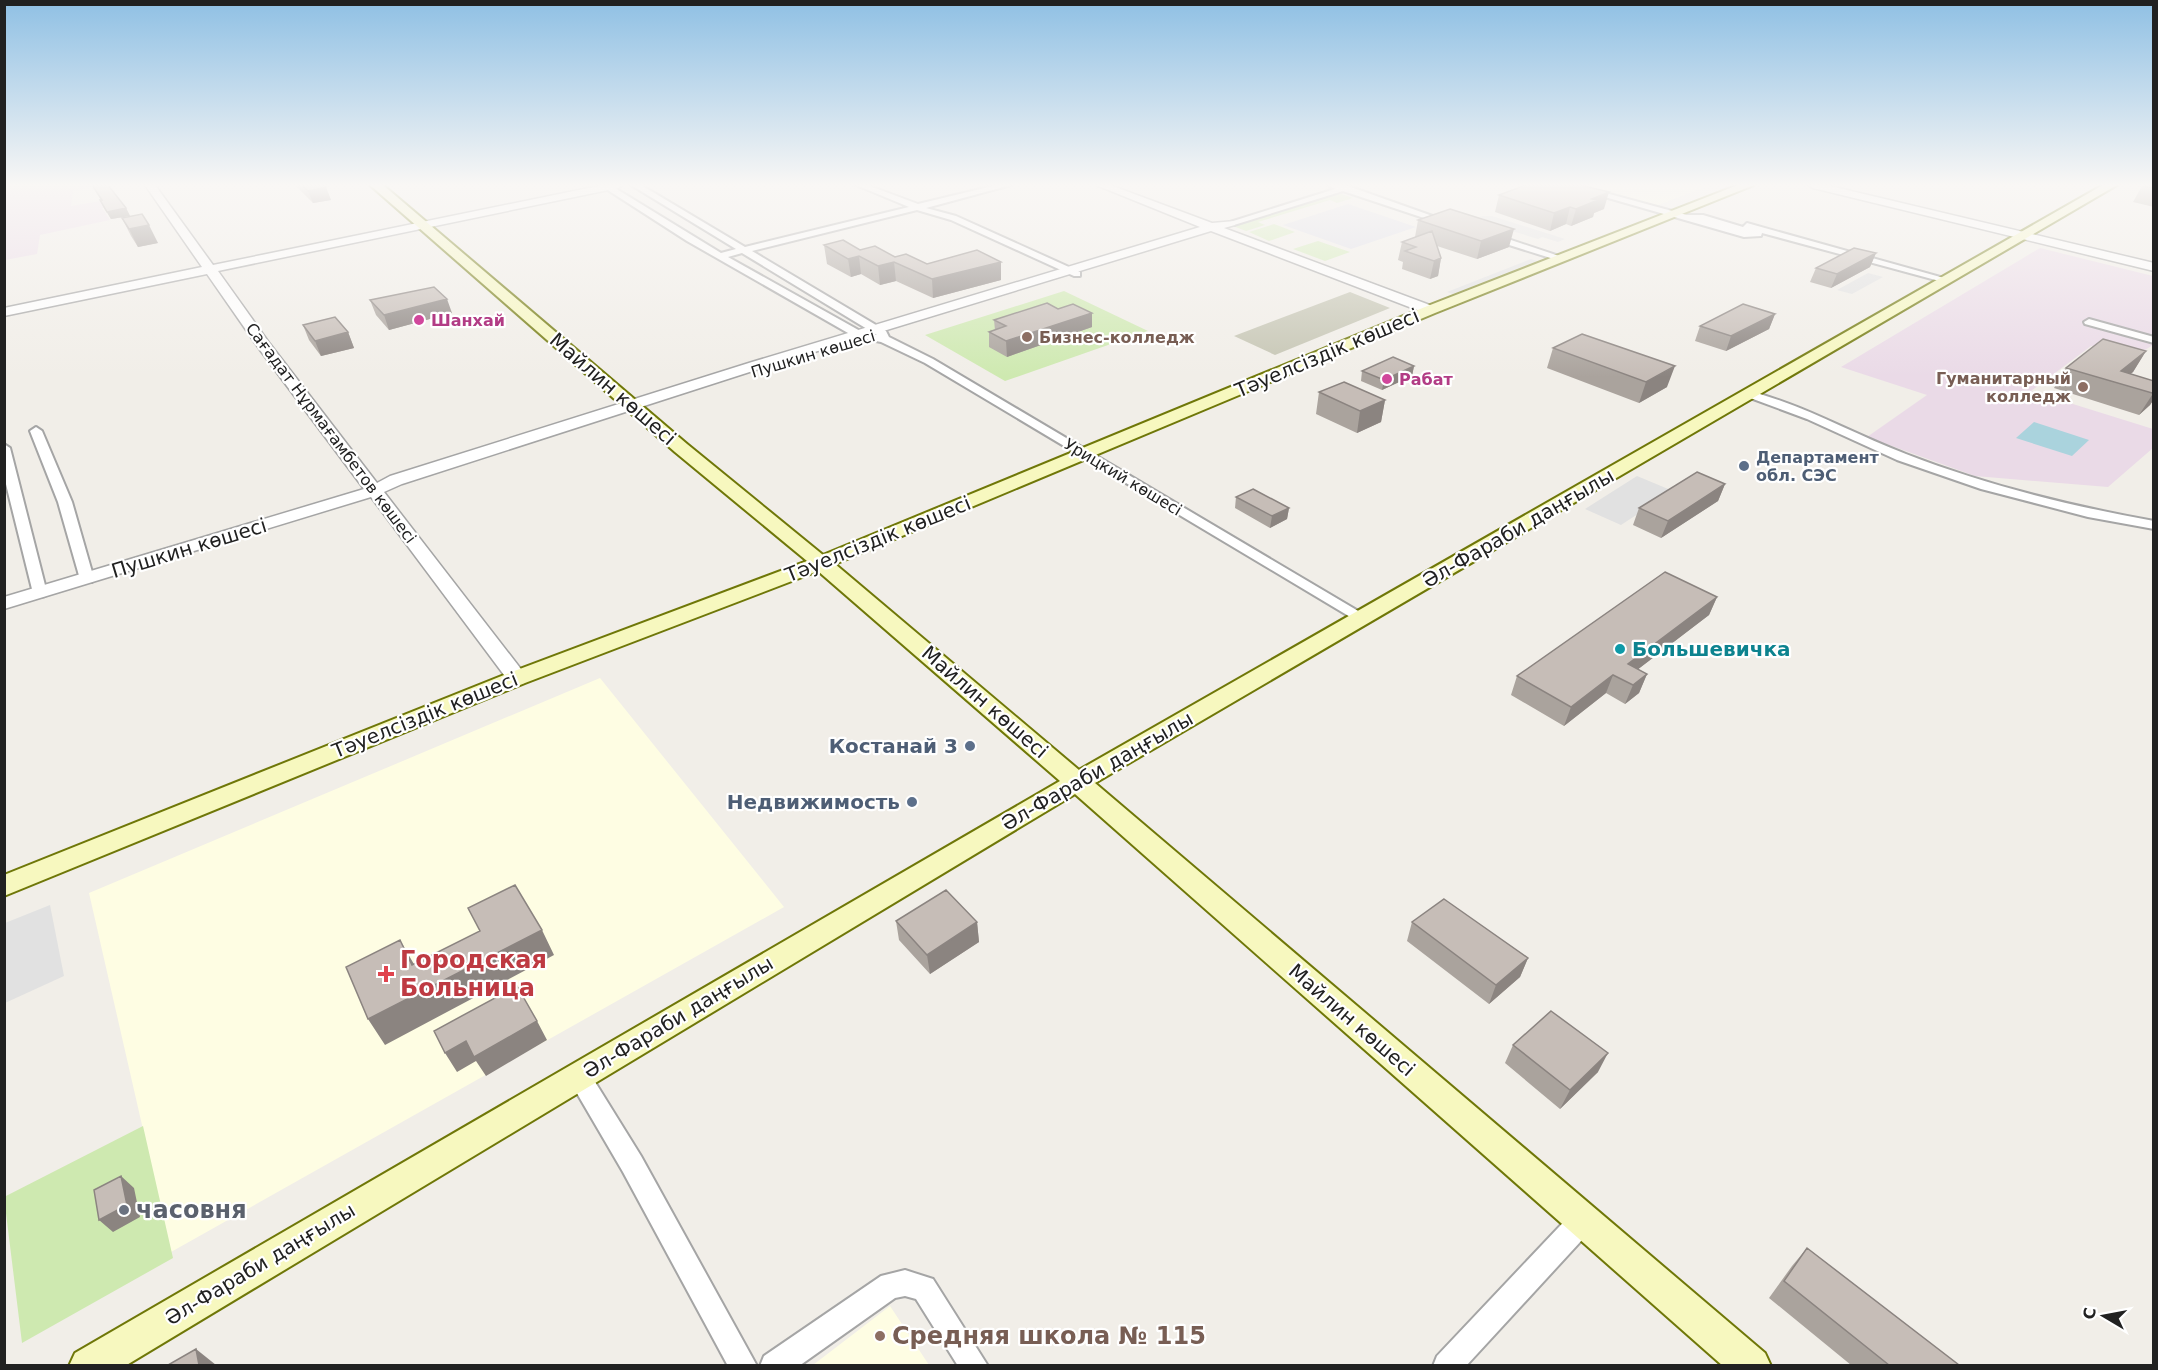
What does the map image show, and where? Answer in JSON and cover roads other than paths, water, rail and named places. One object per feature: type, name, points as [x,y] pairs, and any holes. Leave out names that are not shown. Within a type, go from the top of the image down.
[{"type":"main road","name":"Майлин көшесі","points":[[449,249],[1077,782],[1752,1365]]},
{"type":"main road","name":"Тәуелсіздік көшесі","points":[[4,886],[517,678],[821,563],[1430,310],[1590,249]]},
{"type":"main road","name":"Әл-Фараби даңғылы","points":[[88,1365],[1077,782],[1998,249]]},
{"type":"street","name":"Сағадат Нұрмағамбетов көшесі","points":[[195,249],[265,347],[517,678]]},
{"type":"street","points":[[4,312],[312,249]]},
{"type":"street","points":[[709,250],[713,249]]},
{"type":"street","points":[[720,256],[748,249]]},
{"type":"street","points":[[1021,249],[1074,273]]},
{"type":"street","name":"Пушкин көшесі","points":[[4,603],[396,484],[1149,249]]},
{"type":"street","points":[[1270,249],[1430,310]]},
{"type":"street","points":[[1545,249],[1569,257]]},
{"type":"street","points":[[1822,249],[1946,280]]},
{"type":"street","points":[[2079,249],[2154,267]]},
{"type":"street","name":"Урицкий көшесі","points":[[709,250],[873,335],[929,361],[1362,618]]},
{"type":"street","name":"Урицкий көшесі","points":[[744,250],[873,335]]},
{"type":"street","points":[[2089,322],[2154,340]]},
{"type":"street","points":[[1749,394],[1811,416],[1901,457],[1986,486],[2088,513],[2154,525]]},
{"type":"street","points":[[36,431],[64,502],[87,579]]},
{"type":"street","points":[[4,448],[40,593]]},
{"type":"street","points":[[579,1076],[743,1365]]},
{"type":"street","points":[[1447,1365],[1584,1219]]},
{"type":"street","points":[[774,1365],[890,1285],[905,1283],[924,1288],[974,1365]]},
{"type":"water","points":[[2034,422],[2089,440],[2072,456],[2016,438]]},
{"type":"place","name":"Шанхай","points":[[419,320]]},
{"type":"place","name":"Бизнес-колледж","points":[[1027,337]]},
{"type":"place","name":"Рабат","points":[[1387,379]]},
{"type":"place","name":"Гуманитарный колледж","points":[[2083,387]]},
{"type":"place","name":"Департамент обл. СЭС","points":[[1744,466]]},
{"type":"place","name":"Большевичка","points":[[1620,649]]},
{"type":"place","name":"Костанай 3","points":[[970,746]]},
{"type":"place","name":"Недвижимость","points":[[912,802]]},
{"type":"place","name":"Городская Больница","points":[[386,974]]},
{"type":"place","name":"часовня","points":[[124,1210]]},
{"type":"place","name":"Средняя школа № 115","points":[[880,1336]]}]
